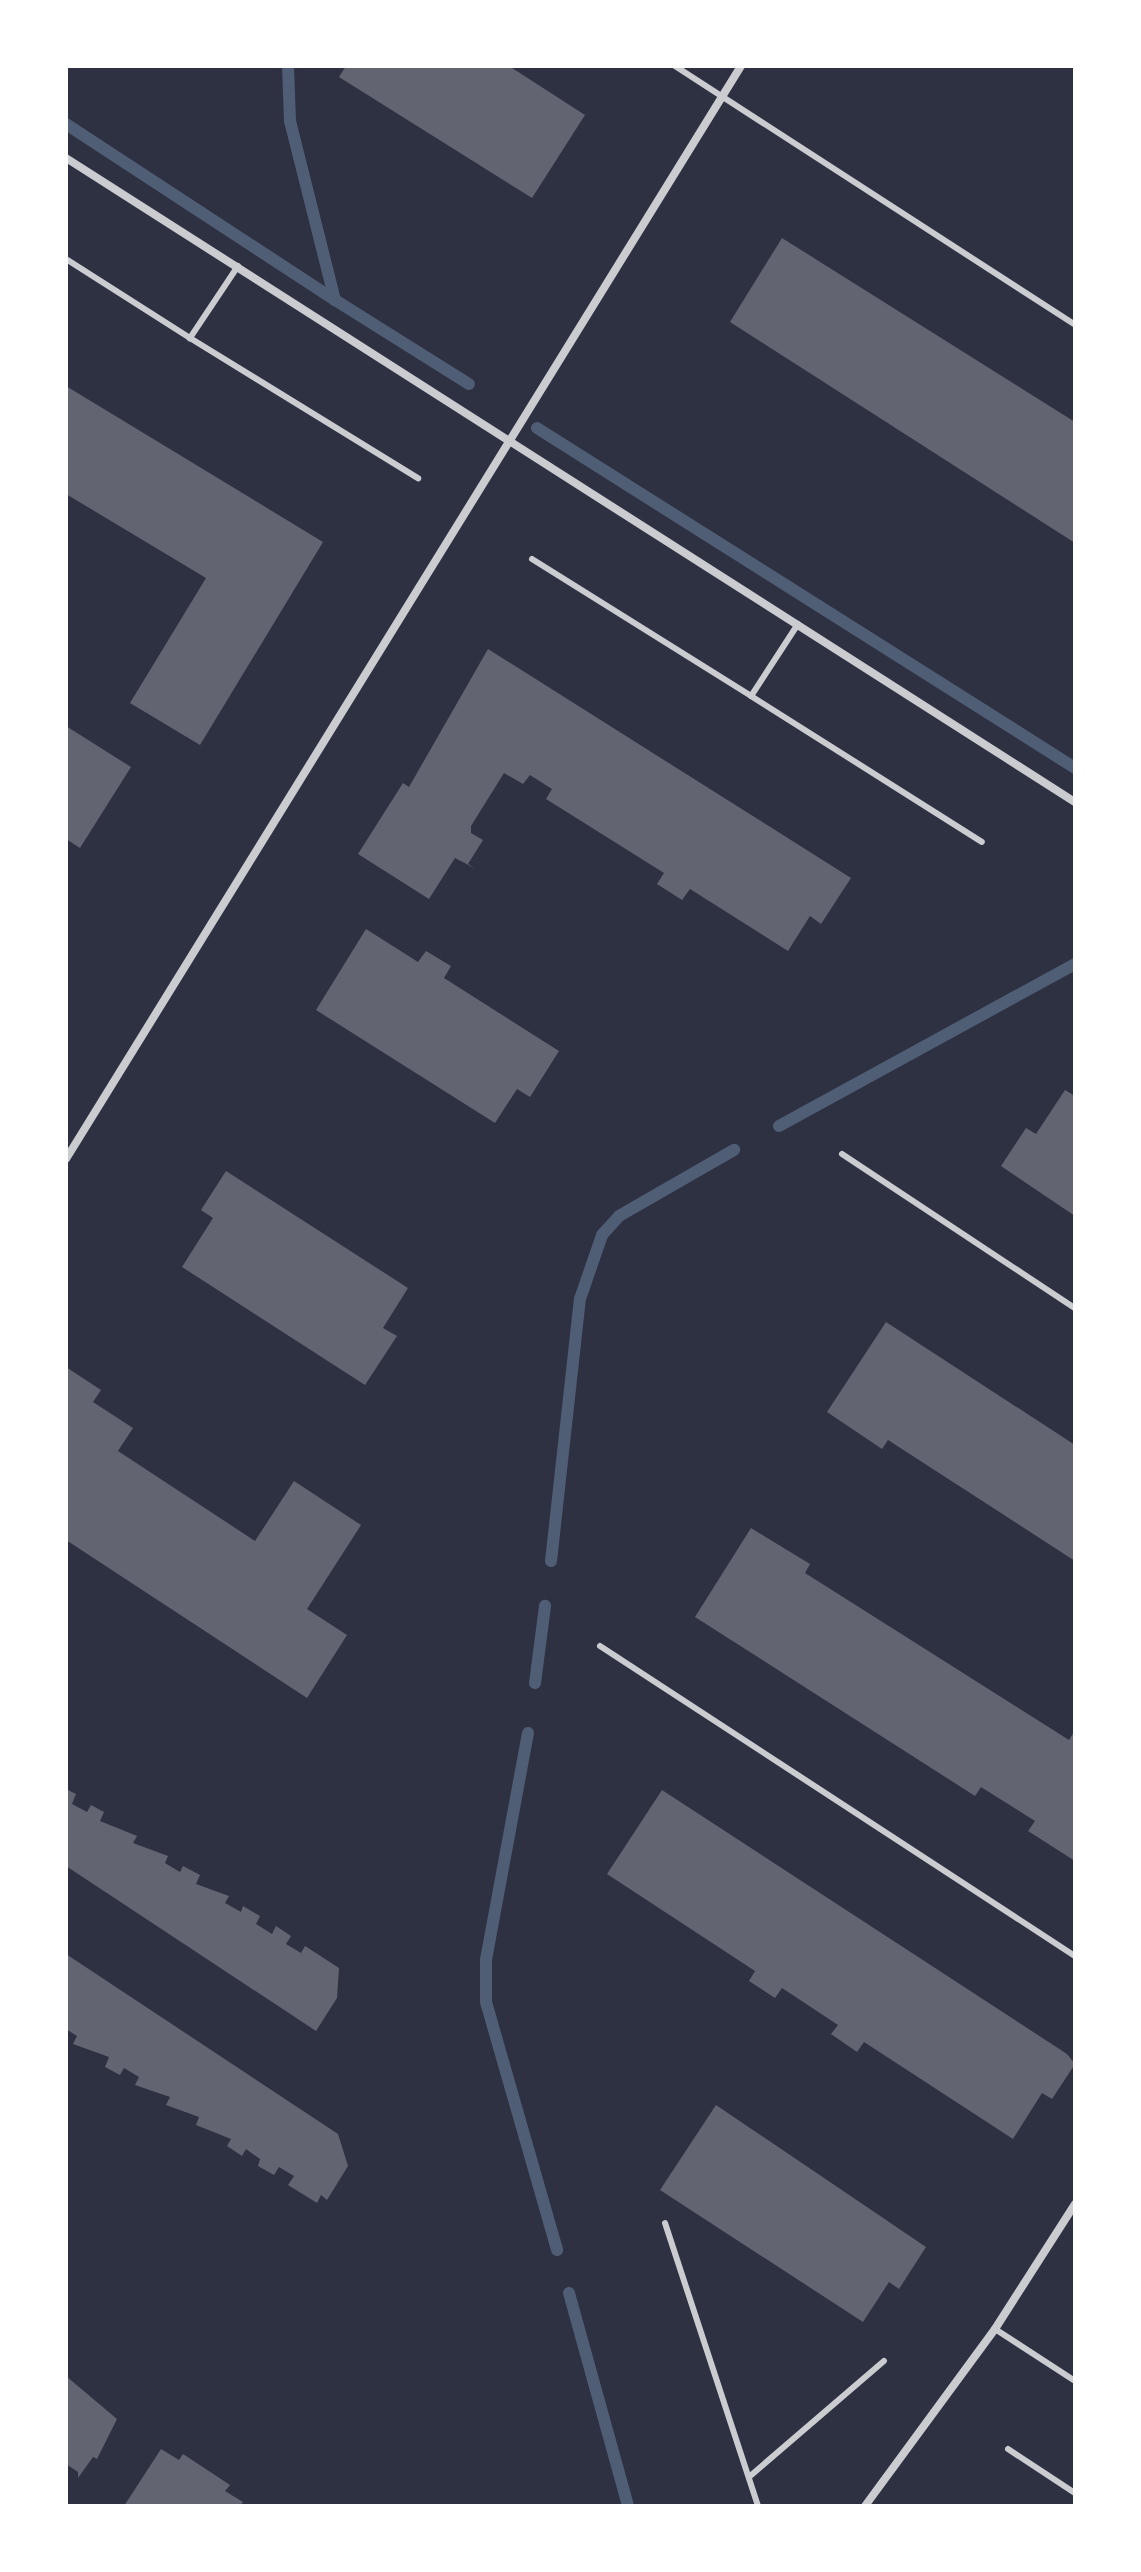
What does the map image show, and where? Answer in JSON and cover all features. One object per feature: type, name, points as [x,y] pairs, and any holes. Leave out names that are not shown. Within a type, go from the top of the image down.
[{"type":"street","points":[[66,1159],[741,66]]},
{"type":"street","points":[[66,158],[510,438],[1075,802]]},
{"type":"street","points":[[865,2506],[995,2329],[1075,2204]]},
{"type":"lane","points":[[675,66],[1075,325]]},
{"type":"lane","points":[[66,259],[418,478]]},
{"type":"lane","points":[[190,338],[238,266]]},
{"type":"lane","points":[[532,559],[982,842]]},
{"type":"lane","points":[[751,696],[798,624]]},
{"type":"lane","points":[[842,1154],[1075,1308]]},
{"type":"lane","points":[[600,1646],[1075,1956]]},
{"type":"lane","points":[[665,2223],[758,2506]]},
{"type":"lane","points":[[995,2329],[1075,2381]]},
{"type":"lane","points":[[749,2477],[884,2361]]},
{"type":"lane","points":[[1008,2449],[1075,2493]]},
{"type":"building","points":[[346,66],[509,66],[585,115],[532,198],[339,77]]},
{"type":"building","points":[[782,238],[1075,422],[1075,543],[730,322]]},
{"type":"building","points":[[66,386],[323,542],[200,745],[130,703],[206,578],[66,494]]},
{"type":"building","points":[[488,649],[851,878],[821,924],[810,916],[788,951],[690,889],[682,900],[657,884],[664,873],[546,799],[552,789],[530,775],[523,784],[504,773],[471,826],[471,833],[483,840],[468,864],[476,869],[455,858],[429,899],[358,854],[403,783],[409,787]]},
{"type":"building","points":[[66,726],[131,767],[80,848],[66,839]]},
{"type":"building","points":[[366,929],[418,962],[426,951],[451,966],[444,978],[559,1051],[530,1097],[517,1089],[495,1123],[316,1010]]},
{"type":"building","points":[[1065,1090],[1075,1096],[1075,1216],[1001,1166],[1026,1128],[1036,1134]]},
{"type":"building","points":[[226,1171],[408,1288],[383,1328],[397,1336],[365,1385],[182,1267],[213,1218],[201,1210]]},
{"type":"building","points":[[886,1322],[1075,1445],[1075,1561],[888,1440],[882,1449],[827,1412]]},
{"type":"building","points":[[66,1367],[101,1390],[93,1402],[133,1428],[118,1451],[255,1541],[294,1481],[361,1525],[307,1609],[347,1635],[307,1698],[66,1540]]},
{"type":"building","points":[[751,1528],[810,1564],[805,1573],[1069,1740],[1075,1730],[1075,1861],[1028,1831],[1035,1821],[981,1787],[975,1796],[695,1617]]},
{"type":"building","points":[[66,1789],[76,1794],[72,1804],[87,1812],[91,1805],[104,1812],[100,1821],[137,1836],[133,1843],[168,1856],[165,1863],[180,1872],[183,1866],[200,1875],[196,1884],[229,1896],[225,1903],[241,1912],[243,1906],[260,1916],[256,1924],[272,1934],[276,1926],[291,1936],[286,1944],[301,1953],[305,1946],[339,1968],[337,1998],[316,2031],[66,1866]]},
{"type":"building","points":[[662,1790],[1067,2054],[1075,2064],[1052,2099],[1042,2093],[1013,2139],[864,2042],[857,2052],[831,2034],[838,2025],[782,1988],[775,1998],[749,1981],[755,1971],[607,1874]]},
{"type":"building","points":[[66,1954],[338,2134],[348,2166],[327,2200],[321,2195],[317,2203],[288,2185],[294,2176],[279,2167],[274,2175],[258,2166],[260,2159],[246,2149],[242,2156],[227,2146],[231,2139],[196,2125],[199,2117],[166,2105],[170,2097],[135,2085],[139,2077],[124,2068],[120,2075],[105,2067],[109,2057],[73,2044],[77,2036],[66,2029]]},
{"type":"building","points":[[716,2105],[926,2247],[899,2289],[889,2282],[863,2322],[660,2190]]},
{"type":"building","points":[[66,2376],[117,2419],[97,2459],[93,2457],[78,2478],[78,2472],[66,2464]]},
{"type":"building","points":[[161,2449],[179,2460],[183,2454],[230,2485],[225,2491],[243,2502],[240,2506],[124,2506]]},
{"type":"waterway","points":[[288,66],[290,121],[335,300],[469,384]]},
{"type":"waterway","points":[[66,124],[335,300]]},
{"type":"waterway","points":[[537,428],[1075,768]]},
{"type":"waterway","points":[[779,1126],[1075,964]]},
{"type":"waterway","points":[[551,1561],[580,1299],[602,1235],[619,1216],[734,1150]]},
{"type":"waterway","points":[[535,1683],[545,1606]]},
{"type":"waterway","points":[[528,1733],[486,1959],[486,2002],[557,2250]]},
{"type":"waterway","points":[[569,2293],[628,2506]]}]
